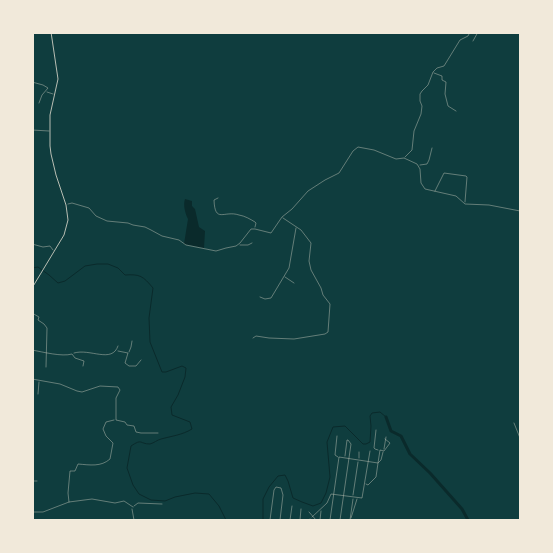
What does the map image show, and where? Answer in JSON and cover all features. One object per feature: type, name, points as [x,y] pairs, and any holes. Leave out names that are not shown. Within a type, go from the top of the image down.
[{"type":"street","points":[[32,288],[64,235],[68,224],[68,213],[51,154],[50,115],[58,76],[51,32]]},
{"type":"street","points":[[404,158],[412,150],[414,131],[422,114],[423,108],[420,94],[428,85],[433,72],[437,68],[444,66],[460,40],[468,36],[470,32]]},
{"type":"street","points":[[473,41],[478,32]]},
{"type":"street","points":[[433,72],[442,76],[442,80],[446,82],[445,94],[448,106],[456,111]]},
{"type":"street","points":[[32,82],[43,84],[48,88],[39,102]]},
{"type":"street","points":[[45,91],[55,94]]},
{"type":"street","points":[[32,130],[55,131]]},
{"type":"street","points":[[66,205],[72,203],[89,208],[96,216],[107,221],[128,223],[148,228],[186,245],[218,251],[234,247],[245,238],[249,230],[255,229],[271,233],[282,217],[292,210],[308,191],[340,173],[357,148],[374,150],[396,159],[404,158],[418,165],[426,164],[432,148]]},
{"type":"street","points":[[418,165],[422,185],[425,189],[456,196],[465,204],[496,206],[520,212]]},
{"type":"street","points":[[435,191],[444,173],[466,176],[465,204]]},
{"type":"street","points":[[218,198],[214,200],[217,213],[220,215],[240,214],[256,223],[255,229]]},
{"type":"street","points":[[494,210],[496,206]]},
{"type":"street","points":[[253,338],[256,336],[294,339],[328,332],[330,304],[323,295],[309,264],[311,243],[301,230],[282,217]]},
{"type":"street","points":[[260,297],[265,299],[271,298],[276,292],[276,288],[290,264],[296,226]]},
{"type":"street","points":[[238,244],[248,245],[252,243]]},
{"type":"street","points":[[32,244],[43,247],[50,246],[54,251]]},
{"type":"street","points":[[284,276],[294,283]]},
{"type":"street","points":[[32,313],[39,317],[38,320],[47,328],[46,366]]},
{"type":"street","points":[[132,342],[125,363],[129,366],[136,366],[141,360]]},
{"type":"street","points":[[32,350],[63,355],[84,351],[107,355],[114,353],[118,346]]},
{"type":"street","points":[[116,350],[128,353]]},
{"type":"street","points":[[72,354],[75,358],[84,361],[83,366]]},
{"type":"street","points":[[32,378],[60,384],[82,392],[100,386],[118,387],[120,390],[116,398],[116,420]]},
{"type":"street","points":[[38,394],[40,380]]},
{"type":"street","points":[[69,502],[70,471],[75,471],[78,464],[95,465],[109,461],[114,444],[103,432],[103,426],[106,422],[116,420],[134,426],[136,432],[158,433]]},
{"type":"street","points":[[514,423],[520,438]]},
{"type":"street","points":[[376,430],[374,449],[384,451]]},
{"type":"street","points":[[337,436],[336,456],[378,463]]},
{"type":"street","points":[[378,463],[384,451],[386,438],[390,443],[384,451]]},
{"type":"street","points":[[340,520],[351,444],[348,440],[344,458]]},
{"type":"street","points":[[365,484],[368,485],[376,477],[380,450]]},
{"type":"street","points":[[312,517],[327,503],[330,495],[362,498],[370,451]]},
{"type":"street","points":[[357,498],[350,520],[360,452]]},
{"type":"street","points":[[330,520],[339,457]]},
{"type":"street","points":[[32,481],[37,481]]},
{"type":"street","points":[[270,520],[274,490],[281,488],[283,495],[280,520]]},
{"type":"street","points":[[32,512],[43,512],[69,502],[96,499],[115,503],[124,501],[133,507]]},
{"type":"street","points":[[134,520],[132,514],[133,507],[138,503],[162,504]]},
{"type":"street","points":[[290,520],[292,506]]},
{"type":"street","points":[[300,520],[301,509]]},
{"type":"street","points":[[320,509],[322,511],[320,520]]},
{"type":"street","points":[[309,512],[316,520]]},
{"type":"water","points":[[185,199],[192,201],[199,227],[205,231],[204,248],[184,244],[188,219],[184,204]]},
{"type":"waterway","points":[[32,268],[38,267],[58,283],[65,281],[85,266],[108,264],[118,268],[125,275],[141,277],[153,288],[149,318],[150,342],[162,372],[182,366],[186,368],[185,377],[171,407],[172,415],[190,422],[192,429],[150,444],[139,442],[131,446],[127,468],[133,485],[139,494],[151,500],[165,501],[195,493],[209,494],[219,506],[226,520]]},
{"type":"waterway","points":[[263,520],[263,499],[269,487],[278,476],[285,475],[293,498],[313,506],[321,503],[330,477],[327,442],[333,427],[345,426],[363,444],[366,444],[370,442],[370,416],[372,413],[380,412],[386,417]]},
{"type":"waterway","points":[[386,417],[391,431],[401,436],[410,454],[462,509],[468,520]]}]
